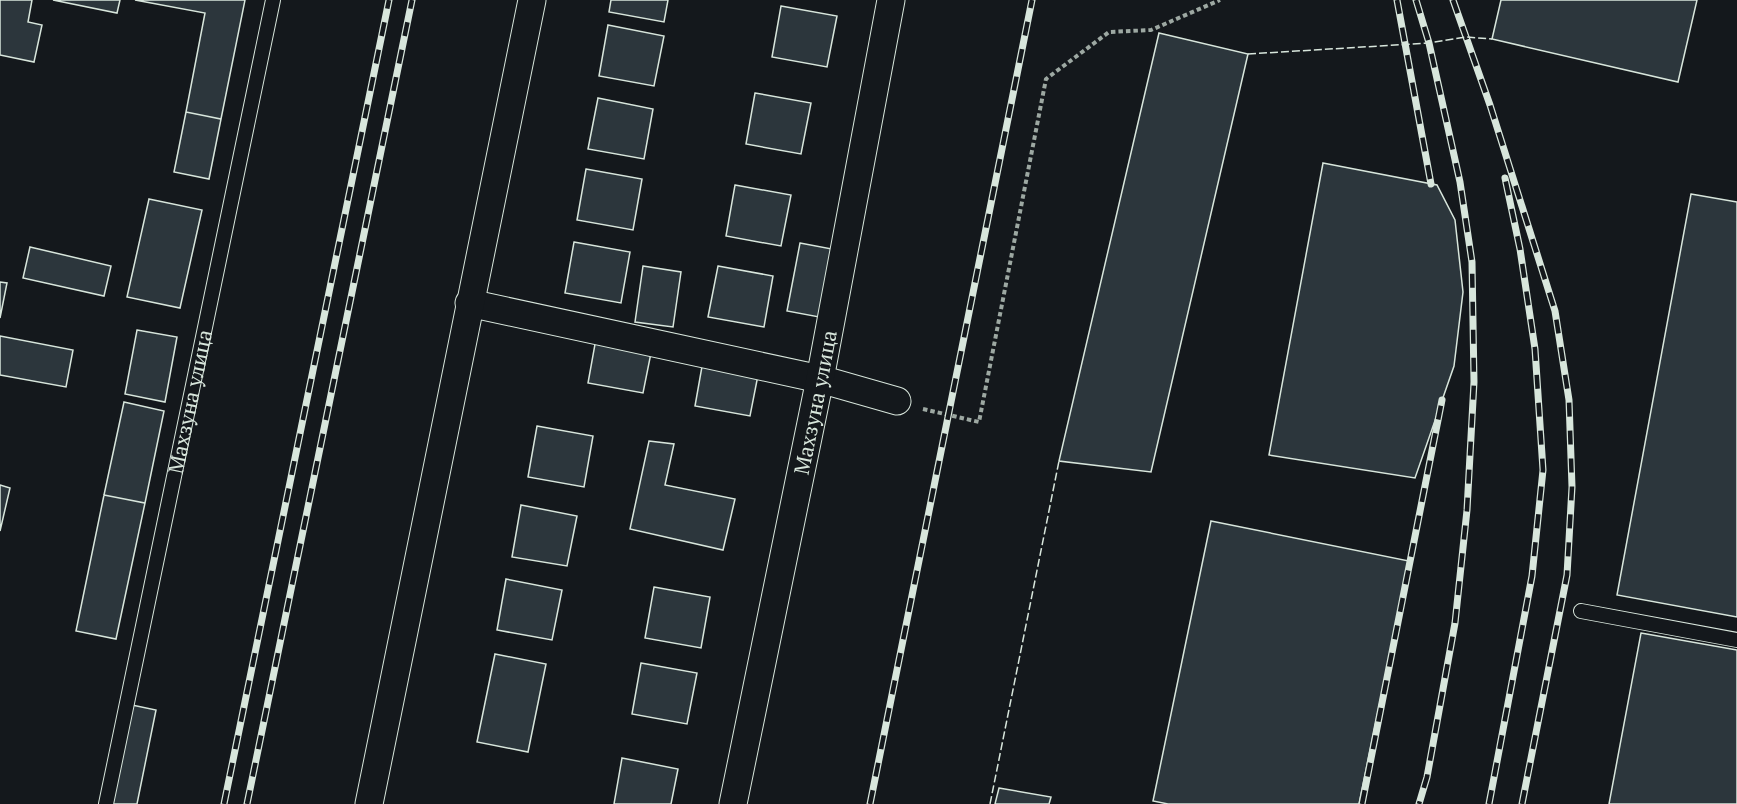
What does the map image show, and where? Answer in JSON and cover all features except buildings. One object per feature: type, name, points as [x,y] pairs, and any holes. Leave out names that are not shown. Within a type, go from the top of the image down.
[{"type":"street","points":[[369,804],[532,0]]},
{"type":"street","name":"Махзуна улица","points":[[733,804],[820,379],[891,0]]},
{"type":"street","points":[[469,303],[820,379],[897,401]]},
{"type":"lane","name":"Махзуна улица","points":[[106,804],[273,0]]},
{"type":"lane","points":[[1581,611],[1737,640]]},
{"type":"path","points":[[897,401],[979,422],[1046,80],[1109,32],[1151,30],[1220,0]]},
{"type":"railway","points":[[224,804],[389,0]]},
{"type":"railway","points":[[247,804],[412,0]]},
{"type":"railway","points":[[870,804],[1032,0]]},
{"type":"railway","points":[[1397,0],[1431,184]]},
{"type":"railway","points":[[1416,0],[1429,43],[1460,182],[1472,262],[1474,382],[1467,510],[1455,623],[1427,777],[1419,804]]},
{"type":"railway","points":[[1453,0],[1490,105],[1555,311],[1569,400],[1572,487],[1567,575],[1522,804]]},
{"type":"railway","points":[[1489,804],[1532,576],[1543,470],[1535,349],[1520,249],[1505,178]]},
{"type":"railway","points":[[1362,804],[1442,400]]},
{"type":"fence","points":[[1248,54],[1429,43],[1466,37],[1492,39]]},
{"type":"fence","points":[[990,804],[1059,461]]}]
